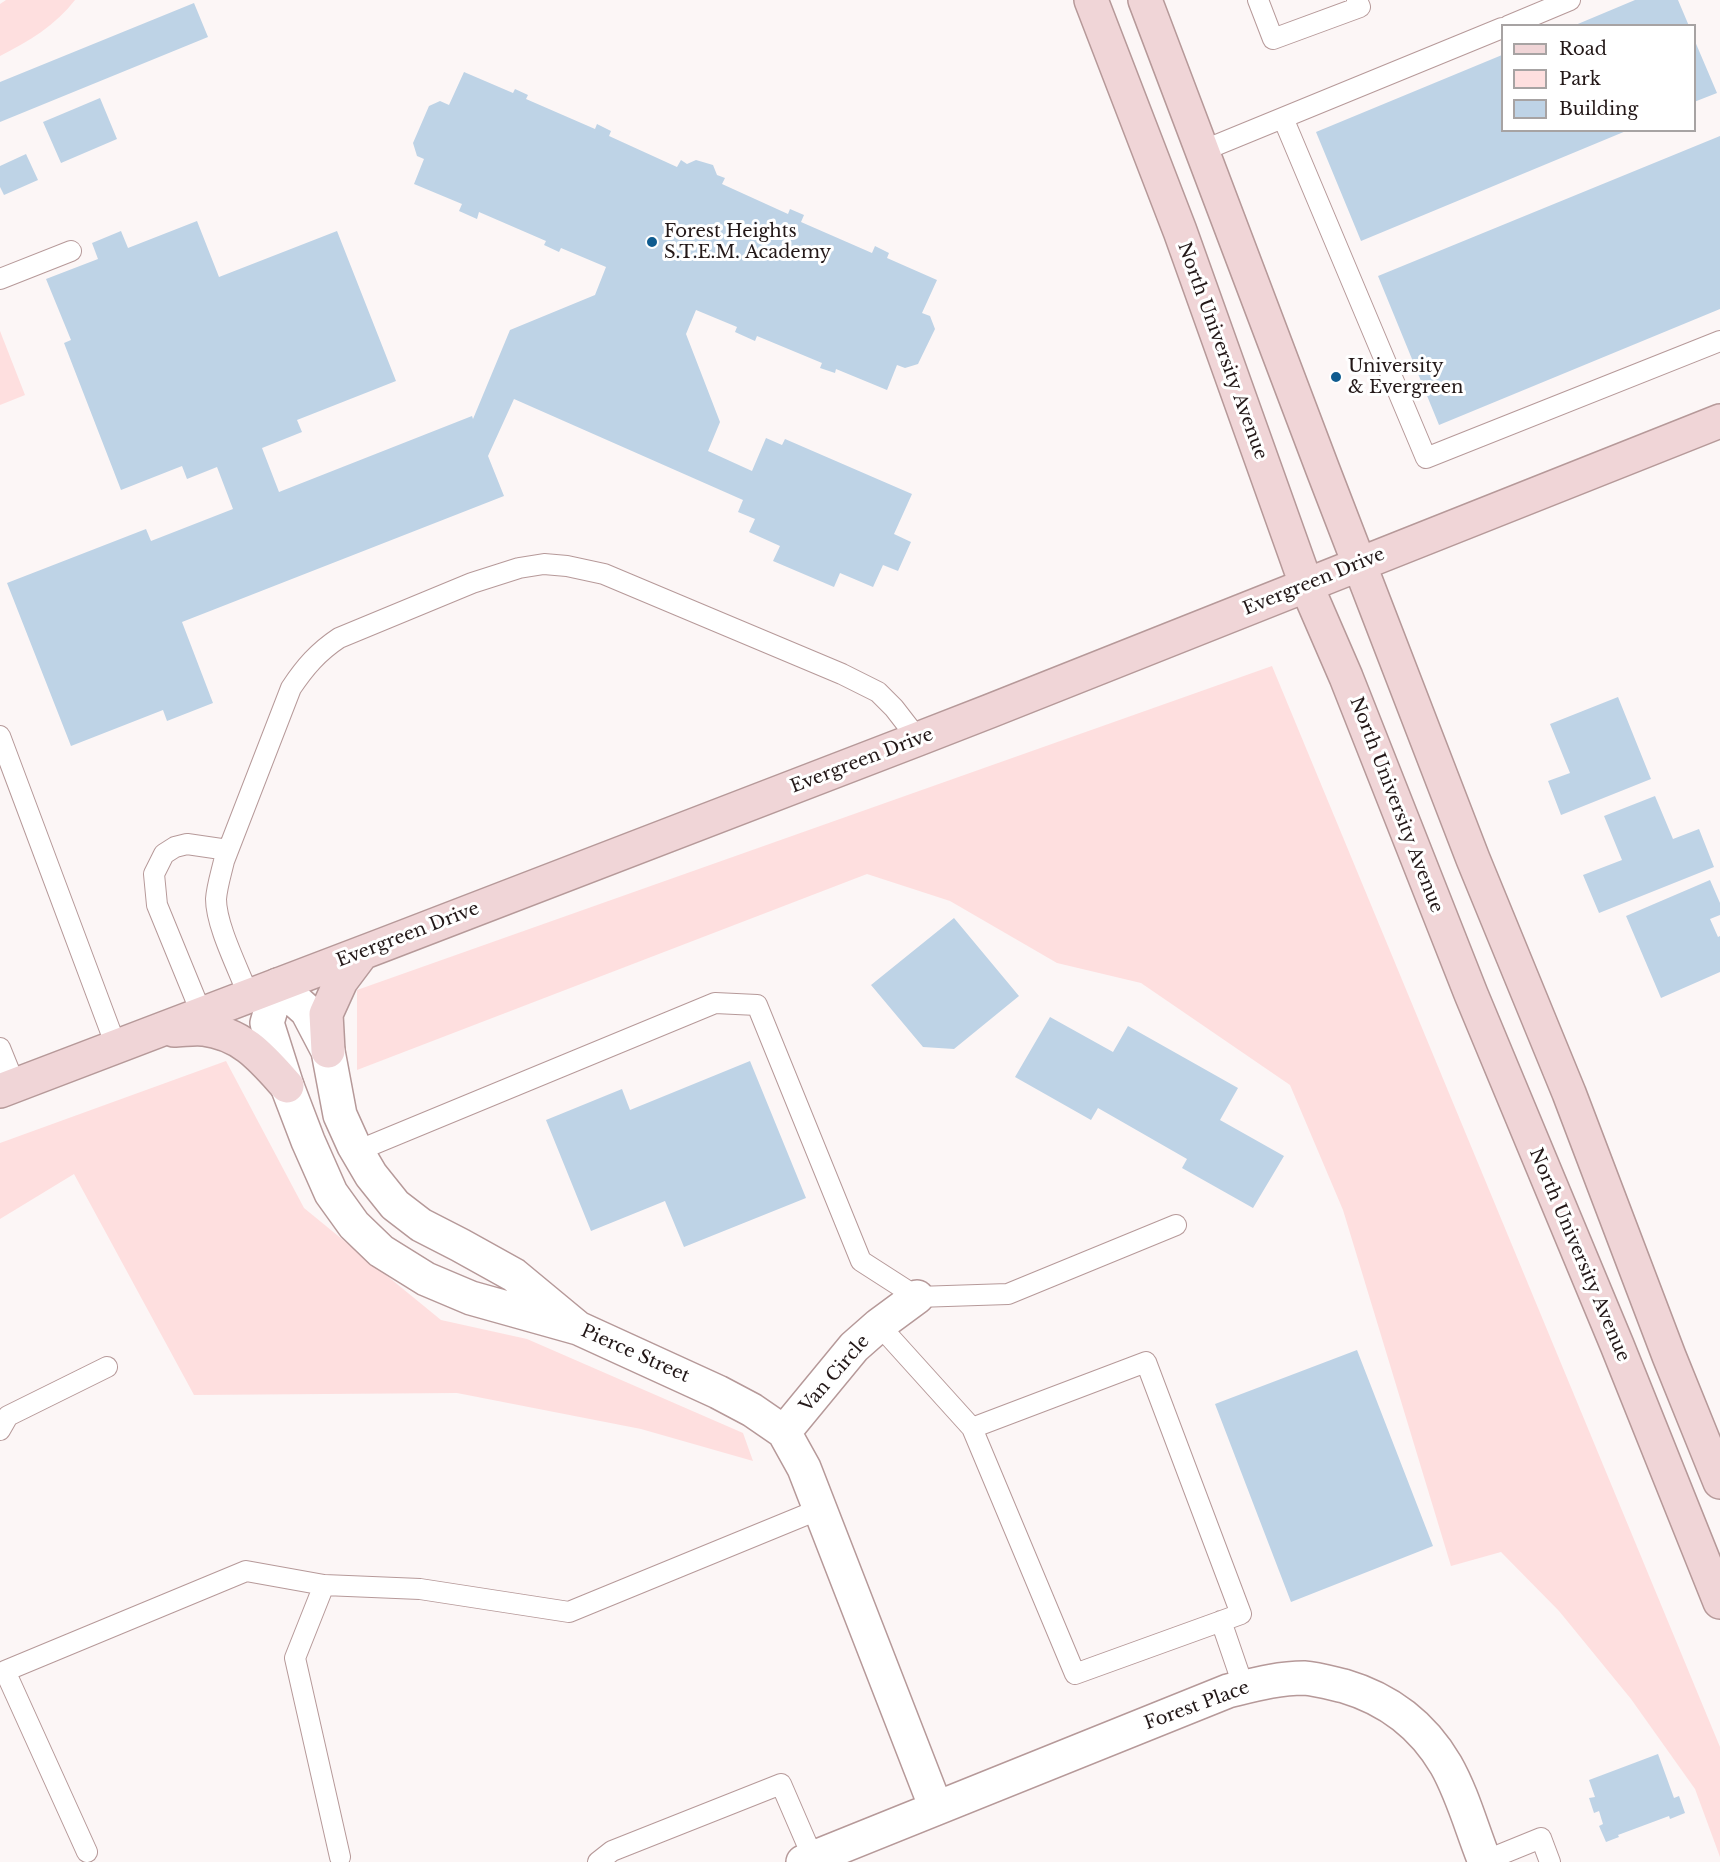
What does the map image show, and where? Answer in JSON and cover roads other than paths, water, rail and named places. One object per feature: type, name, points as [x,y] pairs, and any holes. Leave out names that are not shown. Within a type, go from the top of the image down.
[{"type":"main road","name":"North University Avenue","points":[[1091,0],[1180,231],[1307,587],[1346,677],[1471,994],[1617,1345],[1720,1602]]},
{"type":"main road","points":[[1145,0],[1473,859],[1569,1093],[1669,1356],[1720,1482]]},
{"type":"main road","name":"Evergreen Drive","points":[[8,1088],[918,739],[1307,587],[1360,563],[1720,421]]},
{"type":"main road","points":[[328,1051],[326,1014],[341,981],[362,953]]},
{"type":"main road","points":[[160,1030],[203,1029],[240,1040],[261,1057],[287,1086]]},
{"type":"street","points":[[278,985],[307,1011],[328,1051],[340,1115],[371,1175],[395,1205],[421,1225],[514,1275],[578,1328]]},
{"type":"street","name":"Pierce Street","points":[[278,985],[267,1023],[308,1141],[331,1193],[354,1225],[381,1251],[426,1280],[471,1298],[578,1328],[718,1392],[752,1410],[784,1432],[804,1468],[936,1808]]},
{"type":"street","name":"Van Circle","points":[[784,1432],[854,1347],[917,1297]]},
{"type":"street","name":"Forest Place","points":[[808,1860],[1228,1691],[1278,1679],[1306,1678],[1326,1681],[1365,1693],[1392,1707],[1410,1720],[1429,1741],[1445,1765],[1484,1862]]},
{"type":"lane","points":[[1258,0],[1273,39],[1358,4]]},
{"type":"lane","points":[[1513,24],[1570,0]]},
{"type":"lane","points":[[1202,151],[1501,29]]},
{"type":"lane","points":[[1283,118],[1426,458],[1720,341]]},
{"type":"lane","points":[[0,279],[71,251]]},
{"type":"lane","points":[[249,997],[219,918],[216,900],[218,885],[228,850],[291,688],[306,665],[321,650],[339,638],[472,583],[519,568],[544,564],[567,566],[604,574],[842,674],[878,692],[894,708],[918,739]]},
{"type":"lane","points":[[0,736],[116,1046]]},
{"type":"lane","points":[[202,1015],[157,905],[154,874],[164,854],[175,847],[187,844],[228,850]]},
{"type":"lane","points":[[357,1151],[715,1003],[757,1005],[861,1261],[917,1297],[1008,1294],[1176,1225]]},
{"type":"lane","points":[[0,1048],[8,1088]]},
{"type":"lane","points":[[879,1325],[972,1428],[1076,1674],[1241,1614],[1146,1362],[972,1428]]},
{"type":"lane","points":[[0,1430],[8,1416],[107,1367]]},
{"type":"lane","points":[[87,1852],[2,1666],[246,1571],[324,1585],[420,1589],[569,1612],[820,1509]]},
{"type":"lane","points":[[324,1585],[295,1658],[340,1857]]},
{"type":"lane","points":[[1221,1621],[1244,1688]]},
{"type":"lane","points":[[598,1862],[612,1851],[781,1784],[808,1860]]},
{"type":"lane","points":[[1484,1862],[1541,1838],[1550,1862]]},
{"type":"place","name":"Forest Heights S.T.E.M. Academy","points":[[652,242]]},
{"type":"place","name":"University & Evergreen","points":[[1336,377]]}]
